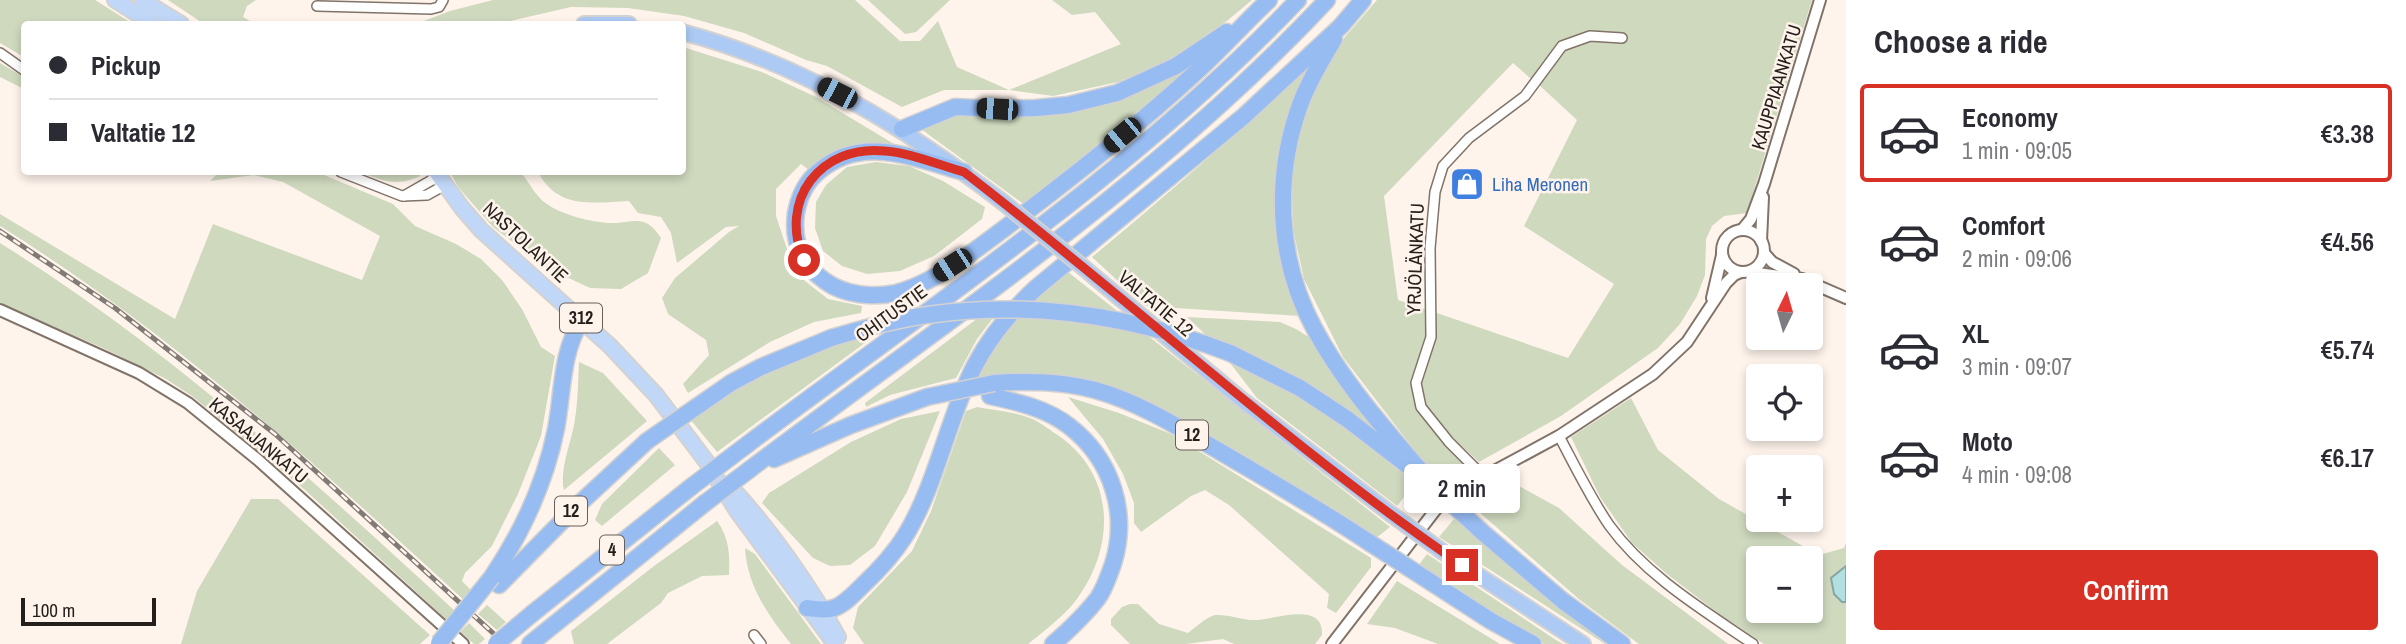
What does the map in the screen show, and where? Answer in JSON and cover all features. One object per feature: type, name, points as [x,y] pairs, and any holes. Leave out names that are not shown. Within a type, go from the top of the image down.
[{"type":"highway","points":[[964,172],[907,154],[883,150],[861,151],[834,161],[812,177],[797,206],[795,233],[804,260],[814,273],[829,284],[853,293],[876,296],[897,293],[923,283],[983,244],[1065,183],[1191,77],[1269,0]]},
{"type":"highway","name":"OHITUSTIE","points":[[496,644],[691,487],[958,290],[1120,163],[1196,99],[1298,0]]},
{"type":"highway","name":"4","points":[[530,644],[705,503],[979,300],[1135,178],[1213,113],[1327,0]]},
{"type":"highway","points":[[814,609],[833,608],[858,590],[882,567],[906,535],[927,491],[973,368],[1009,312],[1244,116],[1341,26],[1363,0]]},
{"type":"highway","points":[[902,130],[955,107],[1047,107],[1068,105],[1117,93],[1177,66],[1250,18]]},
{"type":"highway","points":[[1341,26],[1301,103],[1284,165],[1284,230],[1290,262],[1298,294],[1313,328],[1389,433],[1437,490]]},
{"type":"highway","name":"VALTATIE 12","points":[[686,33],[782,66],[857,103],[964,172],[1242,400],[1391,514],[1443,552],[1583,644]]},
{"type":"highway","name":"12","points":[[439,644],[496,581],[647,441],[731,383],[761,367],[831,338],[881,324],[935,314],[1004,309],[1046,310],[1115,319],[1190,337],[1230,353],[1300,388],[1347,419],[1437,490],[1563,601],[1622,644]]},
{"type":"highway","points":[[496,581],[542,484],[556,429],[566,359],[572,338],[583,320]]},
{"type":"highway","name":"12","points":[[992,390],[1048,382],[1096,390],[1120,400],[1199,440],[1294,494],[1491,621],[1533,644]]},
{"type":"highway","points":[[749,470],[851,425],[927,397],[992,390],[1047,413],[1068,425],[1101,460],[1118,503],[1120,528],[1110,574],[1099,596],[1053,644]]},
{"type":"main road","points":[[115,0],[148,21]]},
{"type":"main road","points":[[142,0],[176,21]]},
{"type":"main road","name":"NASTOLANTIE","points":[[440,178],[481,230],[610,345],[656,395],[706,461],[737,510],[842,644]]},
{"type":"main road","name":"NASTOLANTIE","points":[[814,609],[835,644]]},
{"type":"street","points":[[317,6],[431,9],[439,7],[443,0]]},
{"type":"street","name":"KAUPPIAANKATU","points":[[1742,230],[1751,219],[1764,184],[1820,0]]},
{"type":"street","name":"YRJÖLÄNKATU","points":[[1481,478],[1421,407],[1416,383],[1431,337],[1430,248],[1435,192],[1443,166],[1469,138],[1525,96],[1562,46],[1590,36],[1622,38]]},
{"type":"street","points":[[0,53],[21,67]]},
{"type":"street","points":[[349,175],[402,196],[440,178]]},
{"type":"street","name":"KAUPPIAANKATU","points":[[1761,241],[1764,184]]},
{"type":"street","points":[[1710,307],[1722,247],[1729,235],[1742,230],[1753,233],[1761,241],[1764,253],[1772,262],[1791,273]]},
{"type":"street","points":[[1332,644],[1437,508],[1461,489],[1559,436],[1662,366],[1687,342],[1730,278],[1758,265],[1764,253]]},
{"type":"street","points":[[1722,254],[1728,266],[1752,273]]},
{"type":"street","points":[[1824,288],[1846,298]]},
{"type":"street","name":"KASAAJANKATU","points":[[0,310],[139,373],[188,403],[257,459],[463,644]]},
{"type":"street","points":[[1559,436],[1610,526],[1631,550],[1666,582],[1753,644]]},
{"type":"street","points":[[754,635],[761,644]]},
{"type":"green space","points":[[0,0],[95,0],[128,21],[21,21],[21,55],[0,43]]},
{"type":"green space","points":[[168,0],[256,0],[247,6],[243,17],[250,21],[200,21]]},
{"type":"green space","points":[[493,0],[855,0],[900,41],[920,41],[938,21],[957,67],[1009,90],[944,90],[902,107],[827,66],[806,60],[744,33],[684,16],[628,8],[571,7],[510,21],[424,21]]},
{"type":"green space","points":[[868,0],[950,0],[916,32],[905,34]]},
{"type":"green space","points":[[1052,0],[1252,0],[1228,20],[1170,59],[1118,82],[1053,96],[1009,90],[1121,44],[1095,12],[1072,15]]},
{"type":"green space","points":[[1377,0],[1812,0],[1747,213],[1724,216],[1712,226],[1706,239],[1705,275],[1697,296],[1680,324],[1658,348],[1561,416],[1479,462],[1454,439],[1425,404],[1421,384],[1436,337],[1434,312],[1568,358],[1614,284],[1524,226],[1577,120],[1538,84],[1556,59],[1571,46],[1591,41],[1622,42],[1626,35],[1589,31],[1559,41],[1531,79],[1513,63],[1384,196],[1398,300],[1427,310],[1428,338],[1413,383],[1417,407],[1444,444],[1467,468],[1448,487],[1416,452],[1343,357],[1304,279],[1294,234],[1291,186],[1299,131],[1310,96],[1338,45]]},
{"type":"green space","points":[[686,48],[762,72],[816,97],[899,147],[840,152],[809,170],[801,164],[776,189],[776,216],[789,255],[805,281],[828,299],[862,306],[861,313],[814,322],[770,342],[688,393],[683,384],[709,355],[706,340],[668,314],[662,298],[675,278],[739,226],[726,227],[677,263],[671,233],[661,217],[638,213],[629,201],[602,203],[565,198],[546,184],[540,175],[686,175]]},
{"type":"green space","points":[[1212,49],[1126,124],[1025,205],[921,129],[956,111],[1051,111]]},
{"type":"green space","points":[[1320,51],[1276,197],[1280,254],[1300,316],[1145,306],[1092,257],[1237,131]]},
{"type":"green space","points":[[0,63],[21,75],[21,88],[0,77]]},
{"type":"green space","points":[[876,162],[909,166],[943,181],[985,207],[982,219],[934,256],[900,271],[867,274],[842,266],[823,251],[815,228],[816,202],[826,185],[847,167]]},
{"type":"green space","points":[[216,175],[254,175],[210,181]]},
{"type":"green space","points":[[254,175],[324,175],[393,204],[415,226],[456,244],[481,259],[502,280],[522,309],[541,347],[555,356],[541,436],[518,494],[492,546],[465,573],[462,581],[473,592],[465,601],[298,451],[183,356],[124,310],[0,226],[0,214],[175,319],[213,224],[362,280],[380,236],[283,182]]},
{"type":"green space","points":[[368,175],[420,176],[397,182]]},
{"type":"green space","points":[[452,175],[523,175],[540,198],[560,211],[609,223],[644,222],[661,238],[648,273],[621,289],[590,288],[545,267],[493,227],[458,187]]},
{"type":"green space","points":[[0,243],[62,283],[180,370],[292,464],[456,612],[448,621],[305,490],[192,396],[166,379],[103,348],[0,304]]},
{"type":"green space","points":[[1068,272],[1121,314],[1030,303]]},
{"type":"green space","points":[[1020,316],[1061,318],[1142,331],[1390,527],[1375,539],[1132,398],[978,379],[996,346]]},
{"type":"green space","points":[[1187,317],[1280,322],[1312,339],[1393,448],[1258,359],[1207,336]]},
{"type":"green space","points":[[978,318],[993,318],[977,339],[956,378],[890,395],[866,407],[865,403]]},
{"type":"green space","points":[[858,338],[869,340],[717,452],[690,419],[771,372]]},
{"type":"green space","points":[[1227,359],[1277,383],[1358,433],[1416,482],[1397,506],[1257,398]]},
{"type":"green space","points":[[579,362],[603,373],[647,421],[564,490],[564,464],[576,412]]},
{"type":"green space","points":[[1068,397],[1119,413],[1171,434],[1371,558],[1371,567],[1336,613],[1327,608],[1329,594],[1229,505],[1205,490],[1191,496],[1141,532],[1134,523],[1134,503],[1123,474],[1103,439]]},
{"type":"green space","points":[[1631,398],[1658,450],[1719,499],[1746,514],[1746,532],[1778,532],[1803,546],[1746,546],[1746,623],[1823,623],[1823,554],[1844,548],[1846,543],[1846,644],[1764,644],[1723,617],[1632,543],[1600,497],[1571,437]]},
{"type":"green space","points":[[977,407],[1017,414],[1036,421],[1073,447],[1088,465],[1098,485],[1104,529],[1092,574],[1068,609],[1028,644],[864,644],[853,628],[858,607],[912,551],[931,511],[966,411]]},
{"type":"green space","points":[[940,411],[907,492],[875,546],[850,565],[830,566],[813,558],[762,503],[769,493],[851,442],[901,419]]},
{"type":"green space","points":[[659,448],[675,465],[602,526],[595,520],[602,504]]},
{"type":"green space","points":[[1487,483],[1519,486],[1559,508],[1622,565],[1728,644],[1639,644],[1580,600],[1463,498]]},
{"type":"green space","points":[[251,499],[278,499],[430,635],[420,644],[181,644],[197,591]]},
{"type":"green space","points":[[1454,519],[1553,601],[1612,644],[1605,644],[1439,537]]},
{"type":"green space","points":[[717,521],[728,546],[729,575],[702,576],[668,593],[661,603],[607,644],[574,644],[571,631]]},
{"type":"green space","points":[[745,548],[755,554],[821,644],[791,644],[767,611],[754,587]]},
{"type":"green space","points":[[1427,554],[1563,644],[1544,644],[1528,636],[1418,566]]},
{"type":"green space","points":[[1397,581],[1500,644],[1438,644],[1395,628],[1367,624]]},
{"type":"green space","points":[[1138,604],[1159,624],[1188,633],[1215,615],[1254,620],[1296,614],[1315,618],[1320,624],[1322,635],[1315,644],[1234,644],[1223,639],[1186,644],[1130,644],[1111,625],[1111,619],[1122,607]]},
{"type":"green space","points":[[487,605],[506,622],[497,630],[478,614]]},
{"type":"green space","points":[[469,623],[485,639],[479,644],[474,644],[460,632]]},
{"type":"water","points":[[1846,566],[1846,602],[1842,602],[1834,594],[1831,578]]},
{"type":"railway","points":[[0,231],[115,308],[275,434],[505,644]]},
{"type":"place","name":"Liha Meronen","points":[[1467,184]]},
{"type":"route","points":[[804,260],[795,233],[797,206],[812,177],[825,166],[861,151],[883,150],[907,154],[964,172],[1242,400],[1462,565]]}]
